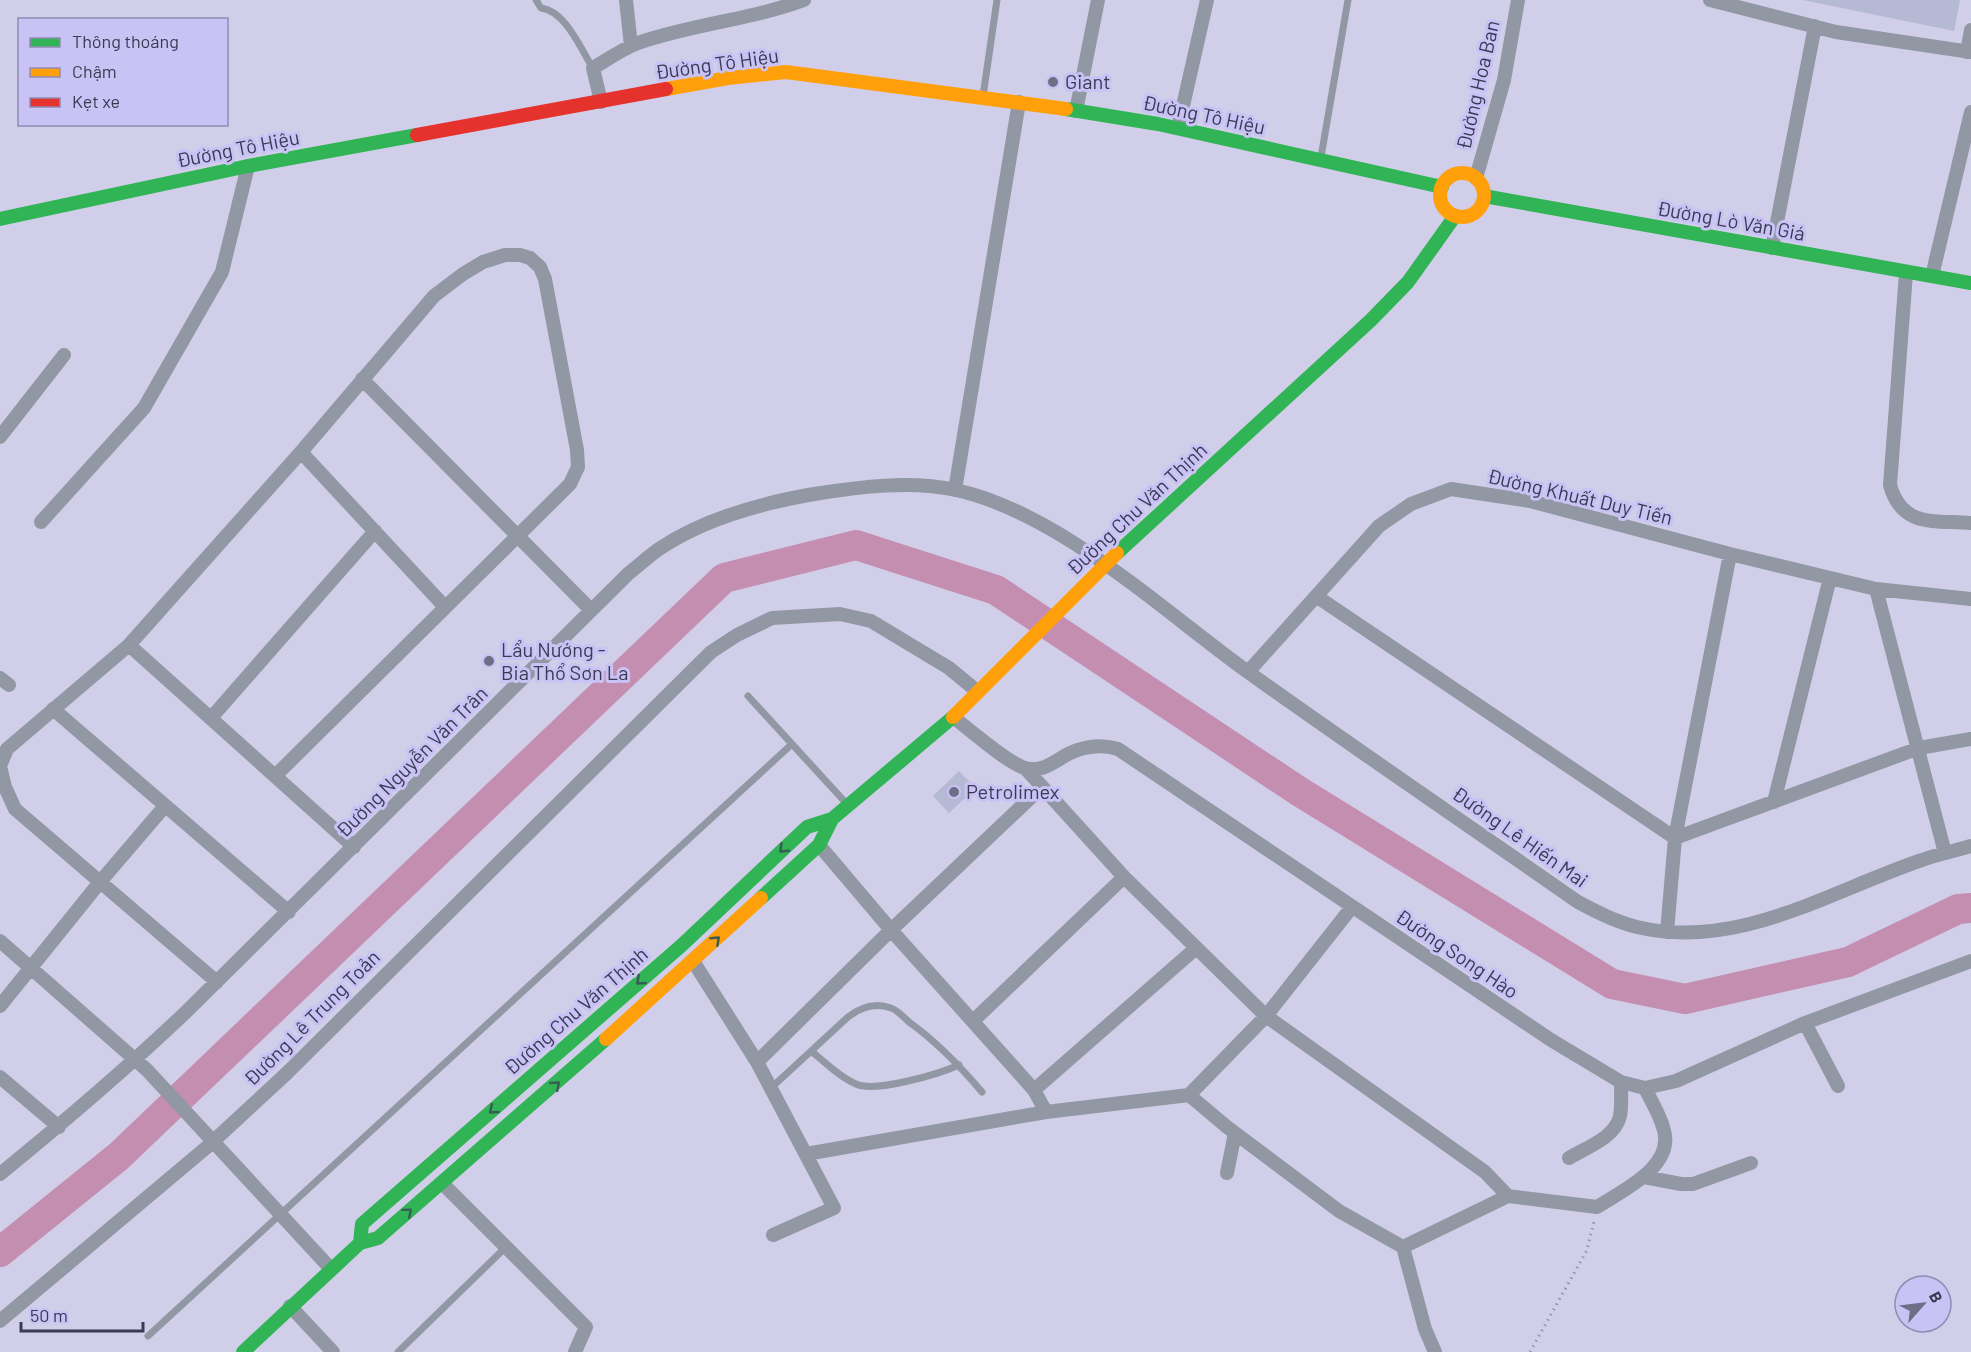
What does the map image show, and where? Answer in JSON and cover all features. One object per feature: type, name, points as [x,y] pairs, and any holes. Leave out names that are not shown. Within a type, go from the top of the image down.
[{"type":"main road","name":"Đường Tô Hiệu","points":[[0,219],[248,166],[728,78],[786,72],[1019,102],[1178,128],[1442,187]]},
{"type":"main road","points":[[1463,173],[1476,178],[1484,189],[1480,209],[1475,214],[1462,218],[1446,210],[1440,199],[1442,187],[1450,177],[1463,173]]},
{"type":"main road","name":"Đường Lò Văn Giá","points":[[1484,196],[1971,283]]},
{"type":"main road","name":"Đường Chu Văn Thịnh","points":[[243,1352],[360,1243],[378,1238],[442,1183],[693,961],[819,845],[832,819],[953,717],[1104,564],[1371,320],[1408,282],[1455,216]]},
{"type":"main road","name":"Đường Chu Văn Thịnh","points":[[360,1243],[362,1224],[681,945],[807,827],[832,819]]},
{"type":"street","points":[[626,0],[631,46]]},
{"type":"street","points":[[601,102],[593,68],[631,46],[763,7],[804,0]]},
{"type":"street","points":[[1076,111],[1098,0]]},
{"type":"street","points":[[1178,128],[1207,0]]},
{"type":"street","name":"Đường Hoa Ban","points":[[1476,178],[1504,80],[1518,0]]},
{"type":"street","points":[[1710,0],[1730,2],[1836,32],[1969,52],[1971,30]]},
{"type":"street","points":[[1772,248],[1815,26]]},
{"type":"street","points":[[956,490],[1019,102]]},
{"type":"street","points":[[1932,276],[1971,112]]},
{"type":"street","points":[[41,522],[144,408],[222,272],[248,166]]},
{"type":"street","points":[[217,982],[15,808],[5,787],[0,766],[7,749],[129,645],[301,452],[434,296],[483,262],[505,255],[530,258],[540,267],[545,279],[577,450],[578,467],[570,484],[275,776]]},
{"type":"street","points":[[1906,273],[1890,485],[1897,505],[1916,519],[1971,523]]},
{"type":"street","points":[[0,437],[64,356]]},
{"type":"street","points":[[362,379],[591,610]]},
{"type":"street","points":[[301,452],[445,607]]},
{"type":"street","name":"Đường Nguyễn Văn Trân","points":[[0,1174],[141,1065],[217,982],[629,573],[660,548],[690,531],[726,517],[800,496],[909,485],[956,490],[1020,513],[1049,528],[1104,564]]},
{"type":"street","name":"Đường Khuất Duy Tiến","points":[[1248,672],[1379,526],[1411,504],[1451,489],[1530,501],[1730,554],[1876,589],[1971,599]]},
{"type":"street","points":[[211,718],[375,531]]},
{"type":"street","points":[[1667,932],[1675,838],[1730,554]]},
{"type":"street","name":"Đường Lê Hiến Mai","points":[[1104,564],[1248,672],[1578,902],[1605,916],[1636,927],[1667,932],[1715,932],[1774,918],[1923,859],[1971,846]]},
{"type":"street","points":[[1774,802],[1830,578]]},
{"type":"street","points":[[1876,589],[1945,853]]},
{"type":"street","points":[[1316,596],[1675,838]]},
{"type":"street","name":"Đường Lê Trung Toản","points":[[0,1321],[213,1141],[287,1073],[711,652],[737,634],[772,618],[840,614],[870,621],[949,668],[978,692]]},
{"type":"street","points":[[129,645],[354,847]]},
{"type":"street","points":[[53,709],[289,912]]},
{"type":"street","points":[[953,717],[1013,762],[1026,769],[1124,877],[1266,1016],[1485,1172],[1508,1196]]},
{"type":"street","points":[[1675,838],[1919,748],[1971,739]]},
{"type":"street","name":"Đường Song Hào","points":[[1026,769],[1039,769],[1052,765],[1069,754],[1092,746],[1108,746],[1118,749],[1551,1040],[1621,1082],[1645,1088],[1676,1081],[1805,1023],[1971,962]]},
{"type":"street","points":[[757,1062],[891,930],[1042,787]]},
{"type":"street","points":[[0,1006],[165,806]]},
{"type":"street","points":[[819,845],[891,930],[1034,1090],[1046,1112]]},
{"type":"street","points":[[973,1021],[1124,877]]},
{"type":"street","points":[[806,1154],[1046,1112],[1189,1095],[1266,1016],[1352,907]]},
{"type":"street","points":[[0,941],[141,1065],[331,1269]]},
{"type":"street","points":[[1034,1090],[1195,949]]},
{"type":"street","points":[[693,961],[757,1062],[834,1208],[773,1235]]},
{"type":"street","points":[[1805,1023],[1838,1086]]},
{"type":"street","points":[[0,1077],[59,1127]]},
{"type":"street","points":[[1569,1158],[1607,1135],[1615,1127],[1620,1116],[1621,1082]]},
{"type":"street","points":[[1403,1248],[1508,1196],[1597,1207],[1644,1177],[1660,1159],[1665,1139],[1664,1128],[1645,1088]]},
{"type":"street","points":[[1189,1095],[1235,1133],[1339,1211],[1403,1248],[1425,1329],[1435,1352]]},
{"type":"street","points":[[1227,1173],[1235,1133]]},
{"type":"street","points":[[1644,1177],[1692,1184],[1751,1163]]},
{"type":"street","points":[[442,1183],[586,1326],[575,1352]]},
{"type":"street","points":[[290,1306],[333,1352]]},
{"type":"lane","points":[[536,0],[538,5],[554,13],[569,28],[593,68]]},
{"type":"lane","points":[[983,97],[997,0]]},
{"type":"lane","points":[[1320,161],[1348,0]]},
{"type":"lane","points":[[748,696],[848,804]]},
{"type":"lane","points":[[148,1336],[792,744]]},
{"type":"lane","points":[[771,1088],[857,1010],[873,1005],[891,1008],[929,1036],[959,1065],[982,1092]]},
{"type":"lane","points":[[811,1051],[858,1085],[875,1086],[937,1075],[959,1065]]},
{"type":"lane","points":[[398,1352],[507,1247]]},
{"type":"path","points":[[1530,1352],[1587,1250],[1597,1207]]},
{"type":"building","points":[[1803,0],[1960,0],[1954,31]]},
{"type":"building","name":"Petrolimex","points":[[959,771],[976,788],[949,813],[933,796]]},
{"type":"waterway","points":[[0,1252],[119,1156],[724,578],[856,545],[996,590],[1300,792],[1612,984],[1685,999],[1848,962],[1958,909],[1971,908]]},
{"type":"traffic: fast","points":[[1066,109],[1158,124],[1442,187]]},
{"type":"traffic: fast","points":[[0,219],[248,166],[417,135]]},
{"type":"traffic: fast","points":[[1484,196],[1971,283]]},
{"type":"traffic: fast","points":[[1117,553],[1371,320],[1408,282],[1455,216]]},
{"type":"traffic: fast","points":[[360,1243],[362,1224],[682,945],[807,827],[832,819],[953,717]]},
{"type":"traffic: fast","points":[[761,898],[819,845],[832,819]]},
{"type":"traffic: fast","points":[[243,1352],[360,1243],[378,1238],[606,1039]]},
{"type":"traffic: slow","points":[[666,89],[728,78],[786,72],[1066,109]]},
{"type":"traffic: slow","points":[[1462,173],[1478,179],[1484,195],[1478,211],[1462,217],[1446,211],[1440,195],[1446,179],[1462,173]]},
{"type":"traffic: slow","points":[[953,717],[1117,553]]},
{"type":"traffic: slow","points":[[606,1039],[761,898]]},
{"type":"traffic: jam","points":[[417,135],[666,89]]},
{"type":"place","name":"Giant","points":[[1053,82]]},
{"type":"place","name":"Lẩu Nướng - Bia Thổ Sơn La","points":[[489,661]]},
{"type":"place","name":"Petrolimex","points":[[954,792]]}]
